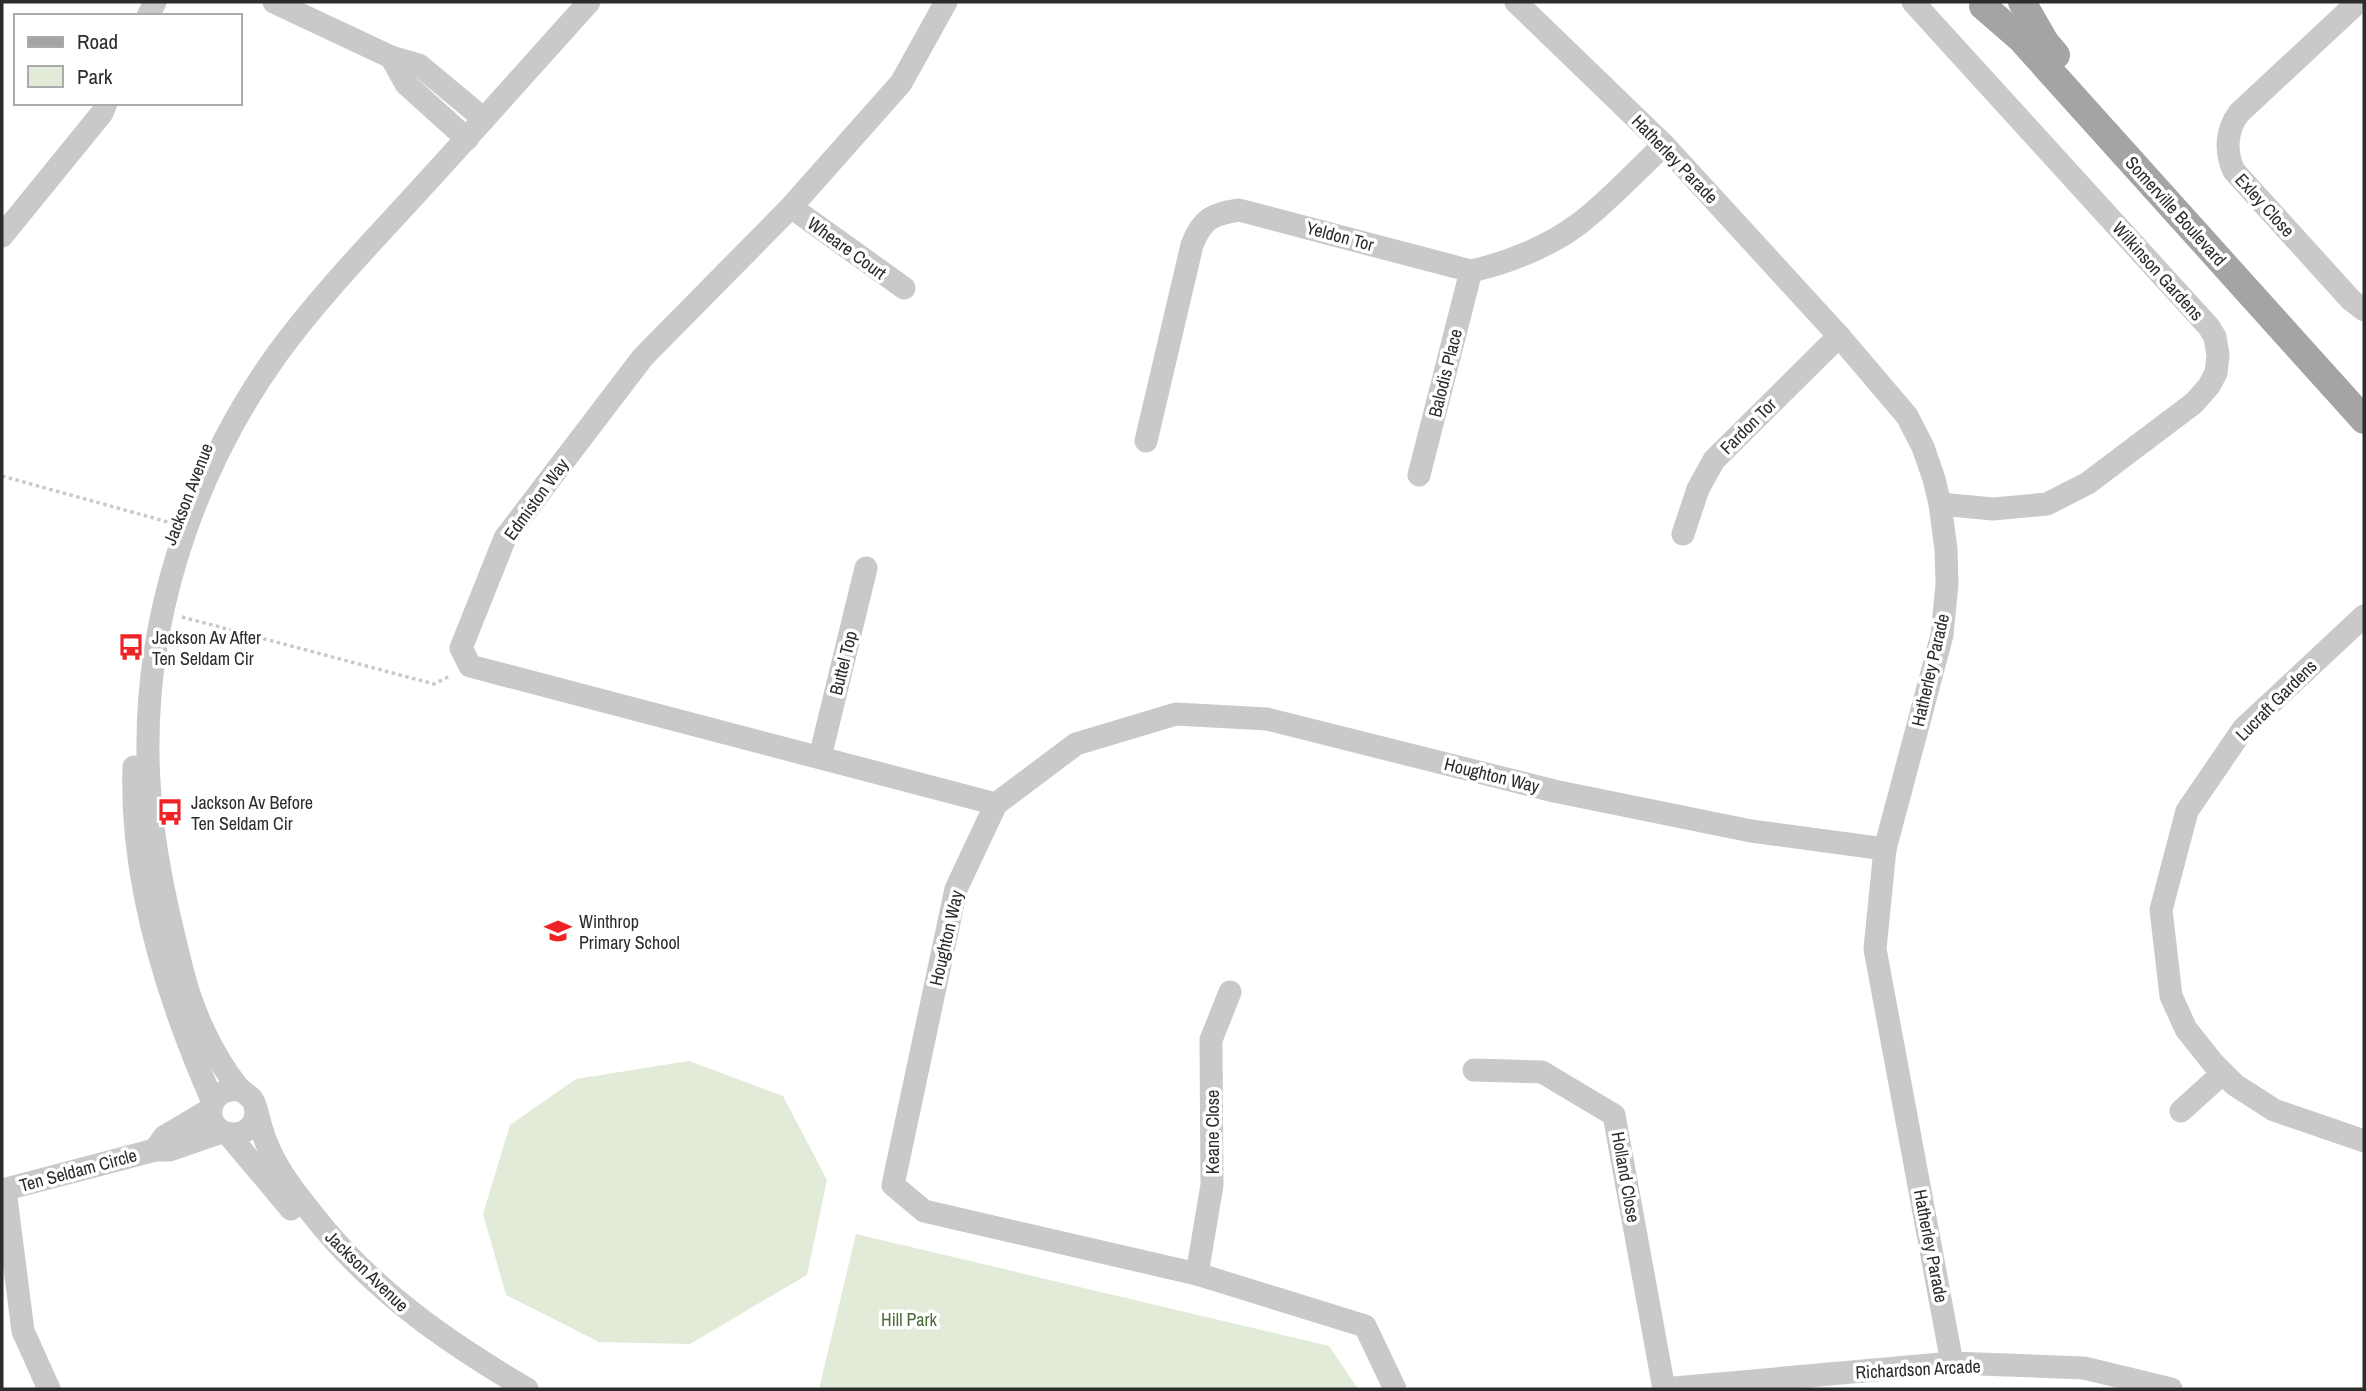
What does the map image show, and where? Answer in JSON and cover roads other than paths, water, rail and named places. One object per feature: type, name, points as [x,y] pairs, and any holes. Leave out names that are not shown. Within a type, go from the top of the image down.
[{"type":"main road","name":"Somerville Boulevard","points":[[2022,2],[2052,50],[2364,392]]},
{"type":"main road","name":"Somerville Boulevard","points":[[1982,3],[2021,39],[2364,420]]},
{"type":"street","name":"Jackson Avenue","points":[[239,1090],[204,1033],[187,986],[170,921],[152,824],[148,746],[151,688],[168,589],[203,485],[242,407],[259,382],[320,302],[569,2]]},
{"type":"street","name":"Jackson Avenue","points":[[478,114],[589,2]]},
{"type":"street","name":"Edmiston Way","points":[[820,757],[470,666],[461,648],[506,538],[642,357],[791,207],[901,83],[946,2]]},
{"type":"street","name":"Hatherley Parade","points":[[1516,2],[1664,145],[1839,336],[1907,416],[1927,458],[1940,504],[1946,549],[1947,584],[1942,635],[1885,849],[1875,949],[1952,1363]]},
{"type":"street","name":"Wilkinson Gardens","points":[[1913,2],[2209,327],[2215,337],[2218,355],[2216,373],[2194,403],[2088,483],[2047,504],[1993,509],[1940,504]]},
{"type":"street","name":"Exley Close","points":[[2358,2],[2239,113],[2232,122],[2228,158],[2234,171],[2351,300],[2364,310]]},
{"type":"street","points":[[282,3],[391,57],[419,65],[478,114]]},
{"type":"street","points":[[391,57],[406,84],[461,134]]},
{"type":"street","points":[[2,236],[102,113],[105,105]]},
{"type":"street","name":"Jackson Avenue","points":[[212,1105],[192,1055],[161,958],[148,907],[136,827],[133,782],[135,730],[142,653],[154,587],[184,494],[213,430],[259,356],[312,288],[461,134]]},
{"type":"street","name":"Yeldon Tor","points":[[1146,441],[1192,245],[1197,230],[1209,218],[1222,212],[1239,211],[1471,271],[1493,267],[1516,257],[1580,223],[1664,145]]},
{"type":"street","name":"Wheare Court","points":[[791,207],[904,288]]},
{"type":"street","name":"Balodis Place","points":[[1419,475],[1471,271]]},
{"type":"street","name":"Fardon Tor","points":[[1683,534],[1698,489],[1714,460],[1839,336]]},
{"type":"street","name":"Buttel Top","points":[[820,757],[866,568]]},
{"type":"street","name":"Lucraft Gardens","points":[[2364,615],[2243,729],[2187,811],[2161,910],[2171,996],[2186,1029],[2223,1073],[2235,1085],[2274,1110],[2364,1141]]},
{"type":"street","name":"Houghton Way","points":[[1395,1389],[1365,1326],[1197,1274],[924,1211],[892,1185],[956,889],[996,804],[1076,744],[1176,714],[1267,719],[1567,794],[1751,831],[1885,849]]},
{"type":"street","points":[[820,757],[996,804]]},
{"type":"street","name":"Keane Close","points":[[1197,1274],[1212,1185],[1211,1040],[1230,992]]},
{"type":"street","name":"Holland Close","points":[[1474,1070],[1542,1072],[1615,1115],[1663,1389]]},
{"type":"street","points":[[2181,1111],[2223,1073]]},
{"type":"street","points":[[239,1090],[253,1100],[256,1117],[246,1131],[237,1134],[225,1133],[213,1123],[212,1105],[224,1091],[239,1090]]},
{"type":"street","name":"Ten Seldam Circle","points":[[155,1150],[164,1137],[212,1105]]},
{"type":"street","name":"Jackson Avenue","points":[[256,1108],[266,1143],[279,1169],[321,1226],[352,1261],[425,1324],[458,1348],[527,1389]]},
{"type":"street","name":"Jackson Avenue","points":[[225,1133],[314,1238],[366,1292],[459,1365],[498,1389]]},
{"type":"street","name":"Ten Seldam Circle","points":[[3,1190],[155,1150],[170,1150],[225,1133]]},
{"type":"street","points":[[3,1190],[23,1331],[49,1389]]},
{"type":"street","name":"Richardson Arcade","points":[[1663,1389],[1952,1363],[2084,1367],[2171,1389]]},
{"type":"place","name":"Jackson Av After Ten Seldam Cir","points":[[131,647]]},
{"type":"place","name":"Jackson Av Before Ten Seldam Cir","points":[[170,812]]},
{"type":"place","name":"Winthrop Primary School","points":[[558,931]]},
{"type":"park label","name":"Hill Park","points":[[909,1319]]}]
